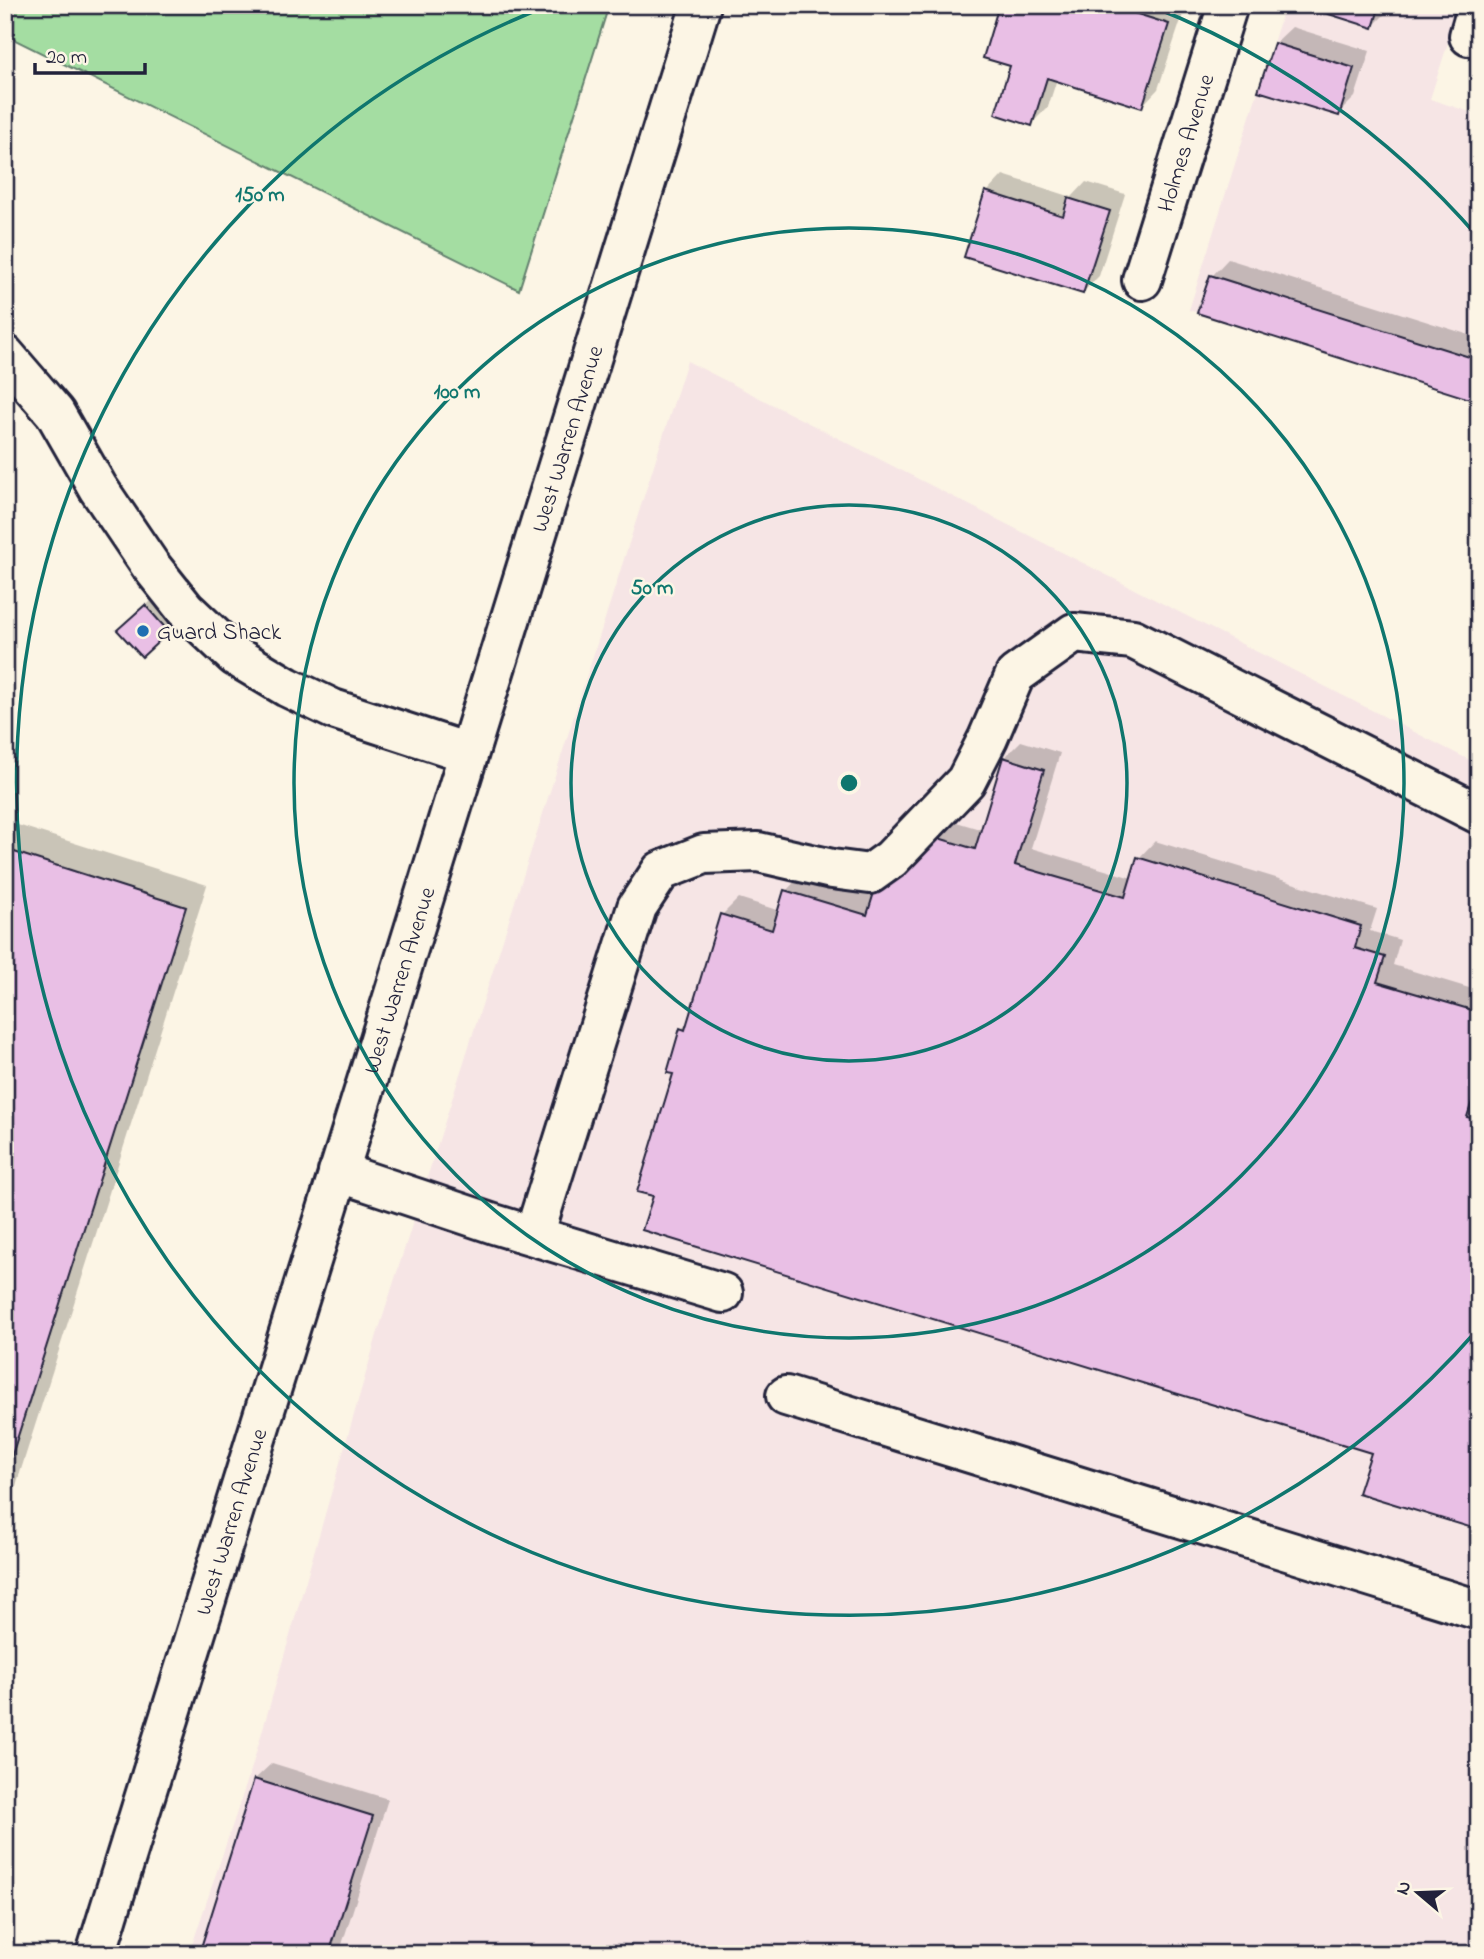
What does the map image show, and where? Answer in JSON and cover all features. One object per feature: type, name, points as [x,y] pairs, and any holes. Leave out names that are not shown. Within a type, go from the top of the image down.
[{"type":"main road","name":"West Warren Avenue","points":[[96,1954],[701,5]]},
{"type":"main road","name":"Holmes Avenue","points":[[1142,280],[1228,5]]},
{"type":"main road","points":[[5,355],[55,413],[97,488],[150,565],[185,609],[235,656],[287,687],[333,709],[468,753]]},
{"type":"main road","points":[[534,1235],[637,907],[661,871],[704,854],[758,852],[832,869],[870,874],[891,859],[966,781],[1015,676],[1073,633],[1133,639],[1479,814]]},
{"type":"main road","points":[[338,1172],[723,1293]]},
{"type":"main road","points":[[786,1396],[1479,1610]]},
{"type":"shaded area","points":[[1285,5],[1460,5],[1430,99],[1479,115],[1479,402],[1189,310]]},
{"type":"shaded area","points":[[687,361],[1479,765],[1479,1954],[189,1954],[251,1770],[377,1335]]},
{"type":"green space","points":[[5,5],[609,5],[519,290],[5,35]]},
{"type":"building","points":[[999,5],[1045,5],[1068,12],[1070,5],[1109,5],[1169,24],[1142,108],[1047,78],[1032,126],[995,114],[1010,66],[983,58]]},
{"type":"building","points":[[1300,5],[1380,5],[1373,28]]},
{"type":"building","points":[[1274,43],[1354,68],[1339,116],[1258,91]]},
{"type":"building","points":[[985,191],[1063,216],[1068,198],[1110,211],[1083,294],[964,257]]},
{"type":"building","points":[[1210,275],[1479,360],[1479,402],[1197,313]]},
{"type":"building","name":"Guard Shack","points":[[145,605],[169,632],[142,657],[117,630]]},
{"type":"building","points":[[1003,757],[1044,770],[1015,865],[1125,897],[1137,857],[1361,926],[1355,948],[1385,957],[1377,982],[1479,1012],[1479,1080],[1467,1117],[1479,1120],[1479,1530],[1358,1493],[1371,1453],[642,1230],[653,1196],[637,1192],[673,1074],[667,1073],[680,1028],[685,1030],[720,914],[772,930],[784,890],[867,915],[895,825],[975,849]]},
{"type":"building","points":[[5,849],[186,907],[5,1477]]},
{"type":"building","points":[[254,1779],[373,1816],[329,1954],[199,1954]]},
{"type":"place","name":"Guard Shack","points":[[143,631]]}]
